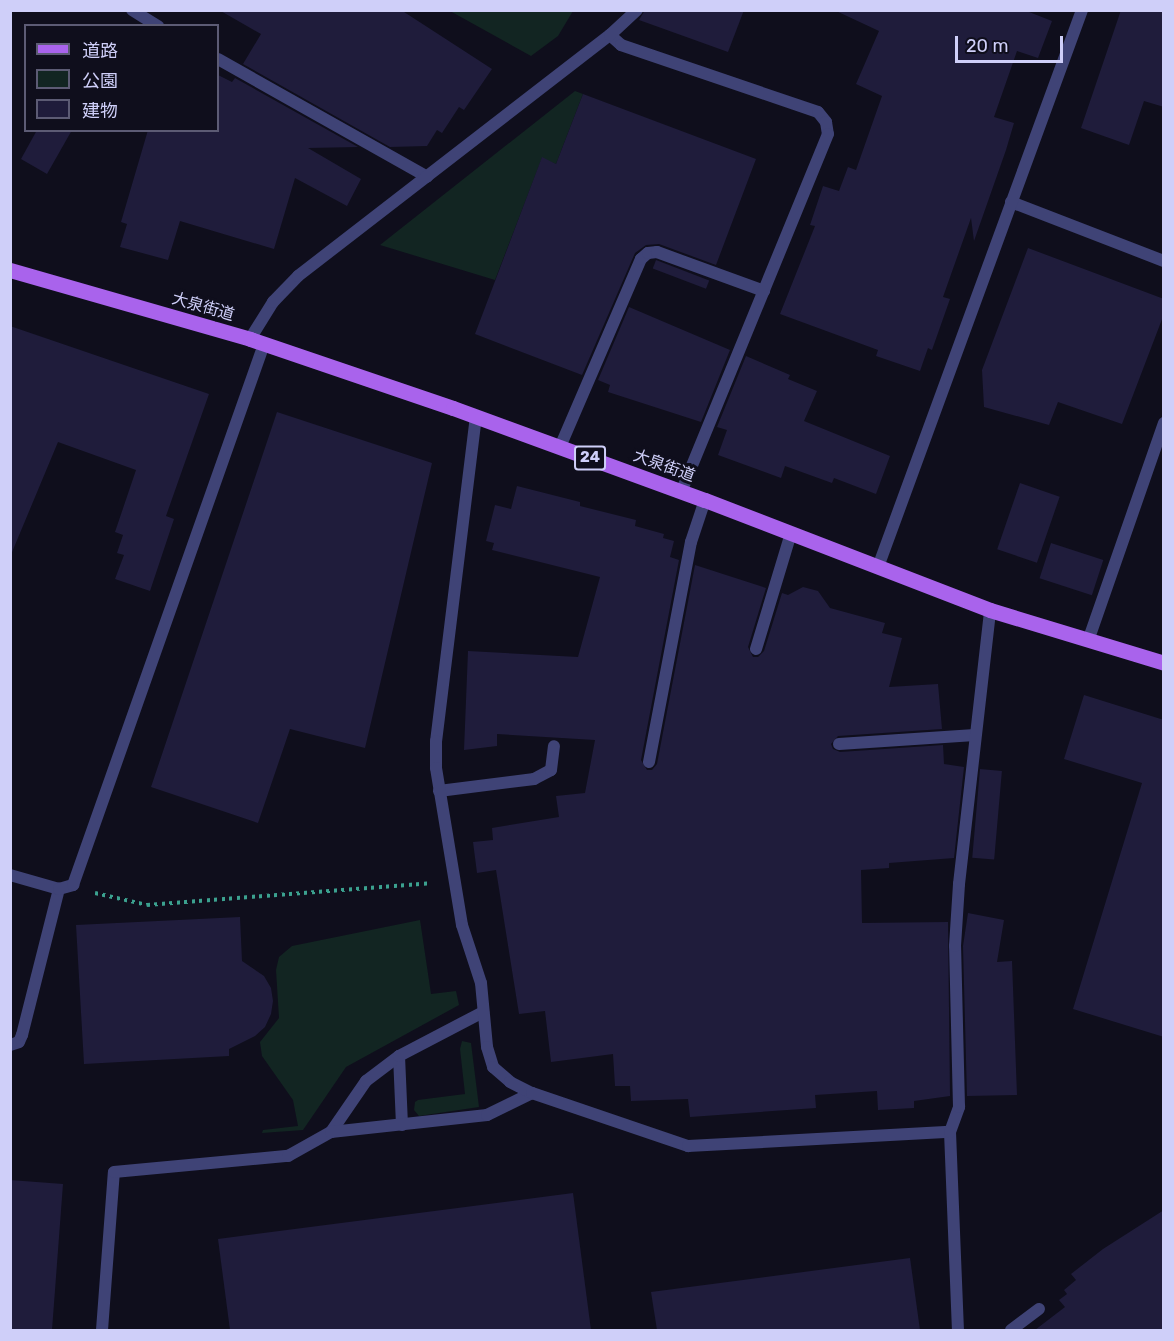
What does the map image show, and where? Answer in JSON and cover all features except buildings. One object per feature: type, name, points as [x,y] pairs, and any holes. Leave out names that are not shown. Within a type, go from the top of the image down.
[{"type":"main road","name":"大泉街道","points":[[10,270],[257,342],[476,416],[705,500],[990,609],[1164,663]]},
{"type":"street","points":[[132,10],[155,24]]},
{"type":"street","points":[[10,875],[59,889],[73,885],[257,342],[273,302],[298,276],[610,35],[637,10]]},
{"type":"street","points":[[878,567],[1082,10]]},
{"type":"street","points":[[610,35],[621,45],[818,112],[826,122],[828,134],[681,492]]},
{"type":"street","points":[[219,60],[427,177]]},
{"type":"street","points":[[1011,202],[1164,261]]},
{"type":"street","points":[[560,447],[641,259],[648,253],[657,252],[764,291]]},
{"type":"street","points":[[476,416],[436,741],[436,768],[462,925],[481,983],[487,1047],[493,1066],[510,1082],[532,1094],[688,1146],[950,1132]]},
{"type":"street","points":[[1088,641],[1164,423]]},
{"type":"street","points":[[649,762],[691,542],[705,500]]},
{"type":"street","points":[[756,648],[791,533]]},
{"type":"street","points":[[958,1330],[950,1132],[959,1107],[955,946],[959,884],[990,609]]},
{"type":"street","points":[[839,744],[975,735]]},
{"type":"street","points":[[439,791],[534,778],[551,770],[555,746]]},
{"type":"street","points":[[10,1045],[19,1042],[22,1035],[59,889]]},
{"type":"street","points":[[331,1132],[366,1081],[399,1056],[483,1012]]},
{"type":"street","points":[[399,1056],[402,1125]]},
{"type":"street","points":[[102,1330],[114,1172],[288,1156],[331,1132],[487,1115],[532,1094]]},
{"type":"street","points":[[1011,1330],[1039,1309]]},
{"type":"path","points":[[73,885],[79,889],[147,905],[454,880]]},
{"type":"green space","points":[[573,10],[558,36],[531,56],[450,11]]},
{"type":"green space","points":[[575,91],[583,94],[556,164],[542,158],[495,280],[380,245]]},
{"type":"green space","points":[[420,920],[431,994],[456,991],[459,1005],[346,1067],[303,1130],[262,1133],[263,1130],[298,1126],[293,1100],[262,1056],[260,1042],[279,1018],[276,970],[279,957],[292,946]]},
{"type":"green space","points":[[462,1041],[471,1043],[479,1107],[419,1116],[414,1110],[415,1102],[418,1100],[465,1094],[460,1049]]}]
